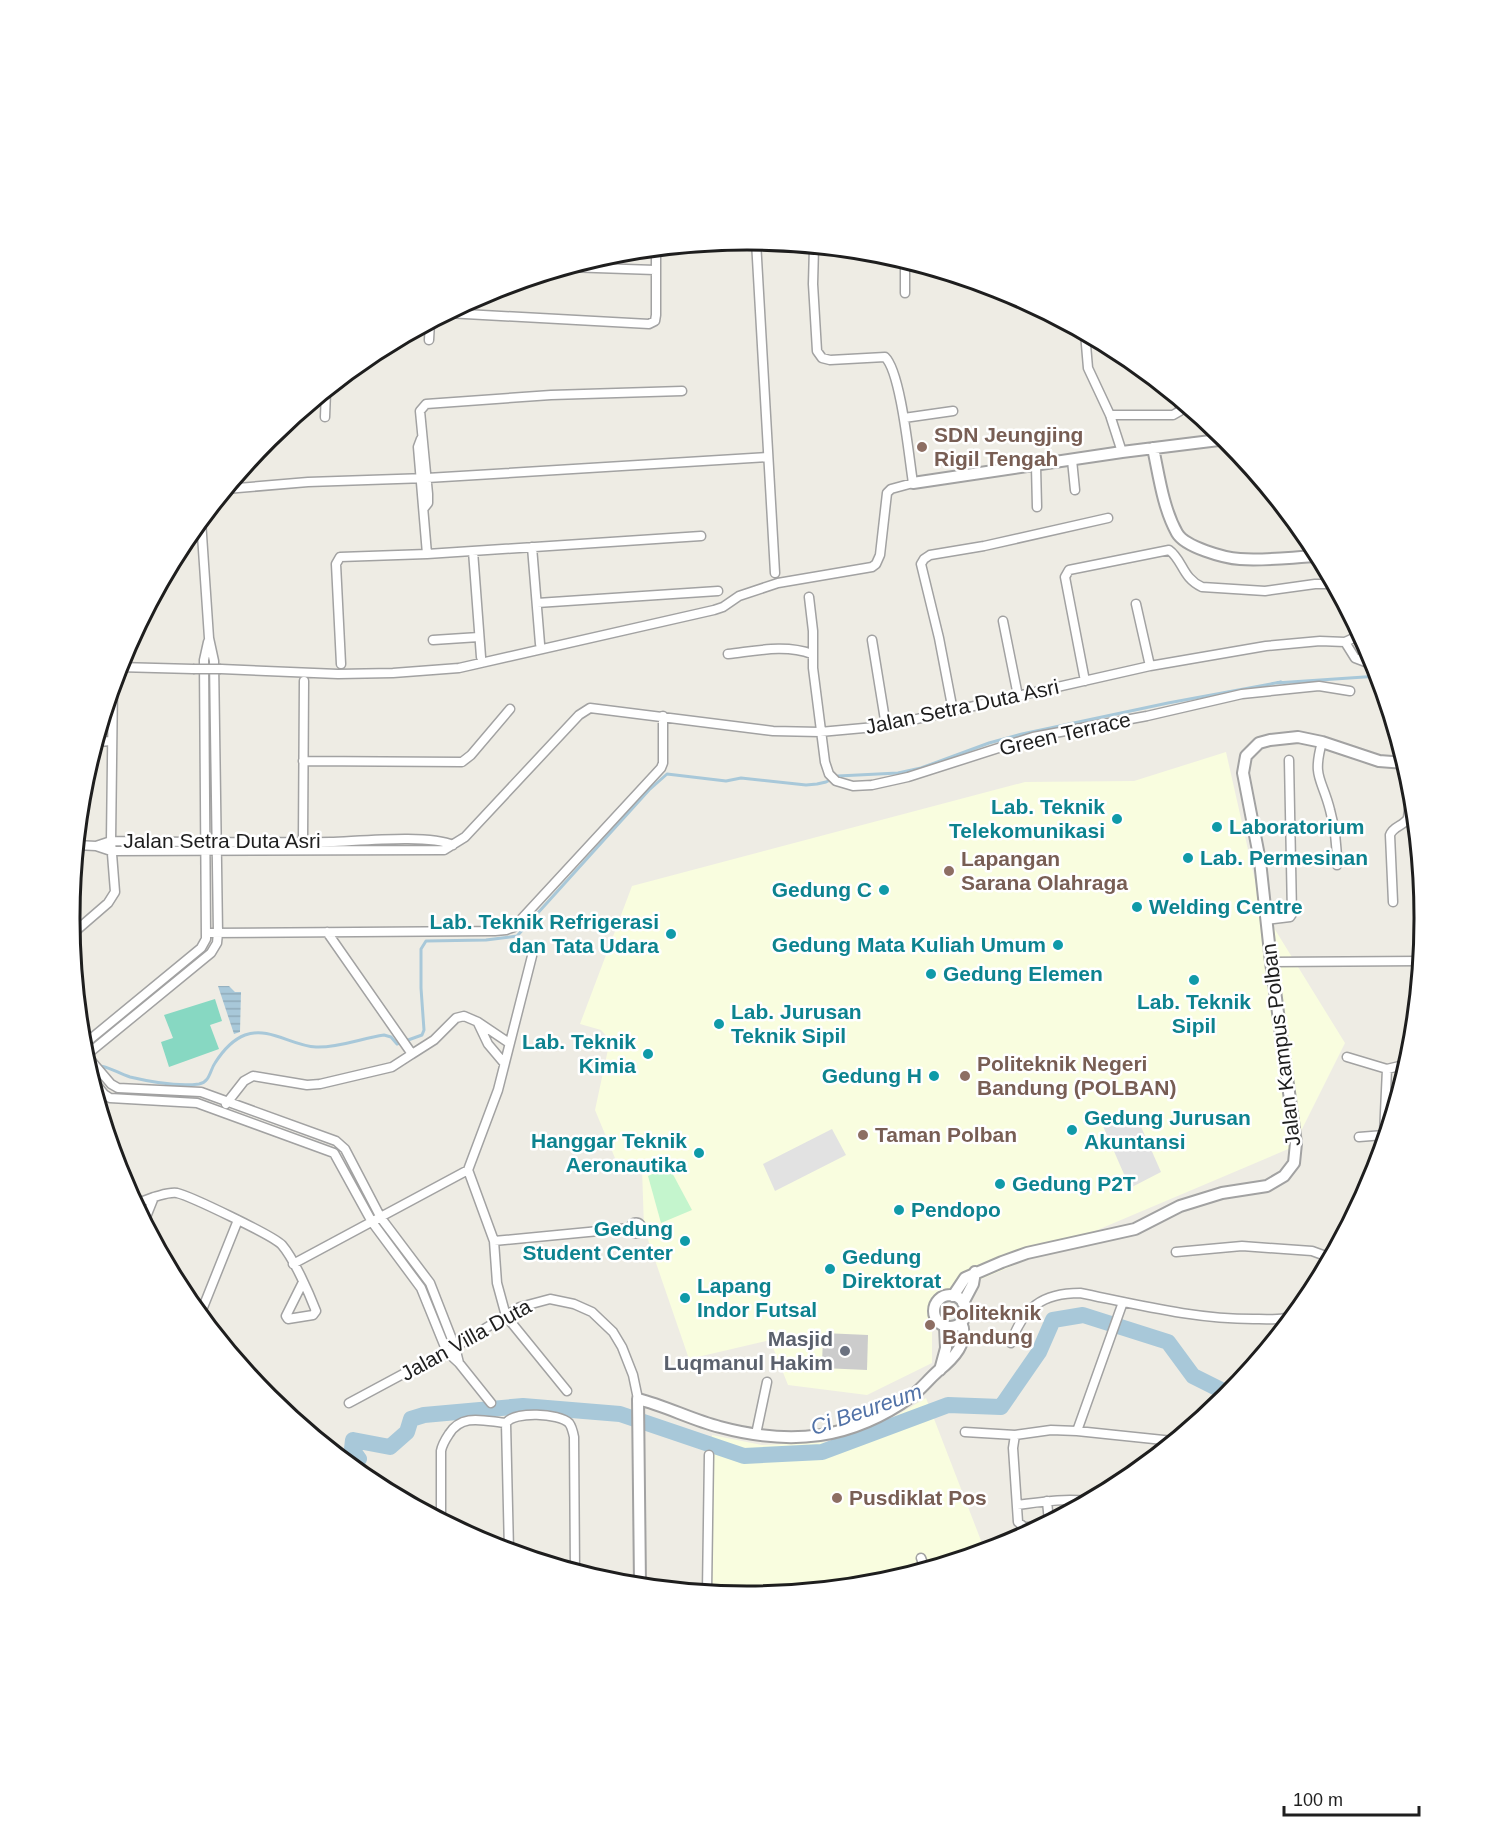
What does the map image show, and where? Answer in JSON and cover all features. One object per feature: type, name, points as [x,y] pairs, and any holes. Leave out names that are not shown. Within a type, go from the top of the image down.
[{"type":"street","points":[[757,250],[775,573]]},
{"type":"street","points":[[814,254],[817,351],[822,358],[830,360],[885,357],[892,367],[904,418],[913,483]]},
{"type":"street","points":[[463,314],[649,324],[655,321],[656,315],[656,257]]},
{"type":"street","points":[[600,267],[655,270]]},
{"type":"street","points":[[904,269],[905,293]]},
{"type":"street","points":[[429,331],[429,340]]},
{"type":"street","points":[[1086,343],[1088,368],[1110,415],[1122,452]]},
{"type":"street","points":[[427,554],[422,503],[425,446],[421,439],[420,411],[426,404],[551,395],[682,391]]},
{"type":"street","points":[[325,417],[326,401]]},
{"type":"street","points":[[1110,415],[1173,415],[1180,410]]},
{"type":"street","points":[[904,418],[953,411]]},
{"type":"street","points":[[128,667],[338,674],[459,668],[714,610],[739,596],[778,583],[870,568],[876,564],[880,555],[887,493],[891,489],[913,483],[1122,452],[1214,441]]},
{"type":"street","points":[[1153,448],[1167,512],[1178,536],[1209,552],[1239,559],[1308,556]]},
{"type":"street","points":[[237,488],[768,456]]},
{"type":"street","points":[[1072,460],[1075,490]]},
{"type":"street","points":[[1036,466],[1037,507]]},
{"type":"street","points":[[953,711],[939,638],[921,564],[924,559],[930,555],[984,546],[1108,518]]},
{"type":"street","points":[[92,1046],[211,953],[217,943],[214,661],[209,638],[202,533]]},
{"type":"street","points":[[341,664],[337,560],[340,557],[427,554],[701,536]]},
{"type":"street","points":[[532,547],[540,644]]},
{"type":"street","points":[[1085,681],[1065,577],[1069,570],[1169,550],[1174,554],[1185,575],[1194,584],[1202,587],[1266,591],[1325,584]]},
{"type":"street","points":[[473,551],[481,657]]},
{"type":"street","points":[[537,603],[718,591]]},
{"type":"street","points":[[809,597],[820,732]]},
{"type":"street","points":[[1136,604],[1150,666]]},
{"type":"street","points":[[1003,621],[1018,696]]},
{"type":"street","points":[[433,640],[479,637]]},
{"type":"street","points":[[92,1045],[201,948],[207,933],[204,660],[209,638]]},
{"type":"street","points":[[872,640],[886,726]]},
{"type":"street","name":"Jalan Setra Duta Asri","points":[[84,845],[328,846],[443,841],[453,845],[465,837],[579,715],[594,708],[773,731],[820,732],[886,726],[1150,666],[1266,646],[1320,640],[1345,642],[1353,640]]},
{"type":"street","points":[[1345,642],[1355,658],[1363,661]]},
{"type":"street","points":[[728,654],[798,649],[812,654]]},
{"type":"street","points":[[303,841],[304,681]]},
{"type":"street","name":"Green Terrace","points":[[820,732],[829,774],[836,781],[854,786],[872,785],[908,777],[1033,738],[1147,716],[1242,694],[1319,686],[1350,691]]},
{"type":"street","points":[[204,690],[215,691]]},
{"type":"street","points":[[303,761],[462,762],[471,755],[510,709]]},
{"type":"street","points":[[80,927],[114,897],[116,886],[111,846],[113,711]]},
{"type":"street","points":[[207,933],[495,931],[514,927],[661,768],[663,763],[663,716]]},
{"type":"street","name":"Jalan Kampus Polban","points":[[953,1296],[966,1278],[975,1272],[1027,1253],[1135,1229],[1180,1206],[1222,1193],[1267,1186],[1284,1176],[1294,1163],[1296,1143],[1271,962],[1260,861],[1243,773],[1246,756],[1259,743],[1298,737],[1322,742],[1379,761],[1396,762]]},
{"type":"street","points":[[103,742],[112,741]]},
{"type":"street","points":[[1322,742],[1317,758],[1317,773],[1333,821],[1337,865]]},
{"type":"street","points":[[1266,920],[1290,917],[1292,914],[1289,760]]},
{"type":"street","points":[[1393,902],[1390,835],[1392,830],[1407,820]]},
{"type":"street","name":"Jalan Setra Duta Asri","points":[[276,846],[303,841],[328,846]]},
{"type":"street","points":[[327,932],[412,1054]]},
{"type":"street","points":[[293,1264],[468,1170],[498,1090],[532,956]]},
{"type":"street","points":[[1271,962],[1413,961]]},
{"type":"street","points":[[222,1110],[244,1081],[252,1076],[307,1085],[392,1067],[434,1040],[456,1018],[464,1016],[509,1043]]},
{"type":"street","points":[[478,1023],[488,1044],[504,1063]]},
{"type":"street","points":[[1347,1057],[1387,1070],[1398,1067]]},
{"type":"street","points":[[96,1067],[111,1084],[118,1088],[201,1092],[336,1141],[345,1149],[381,1218],[430,1283],[451,1350]]},
{"type":"street","points":[[1386,1110],[1387,1070]]},
{"type":"street","points":[[102,1092],[110,1098],[197,1103],[222,1110],[334,1153],[372,1222],[421,1288],[459,1363],[491,1403]]},
{"type":"street","points":[[1359,1137],[1378,1135]]},
{"type":"street","points":[[468,1170],[494,1241],[497,1283],[506,1316],[567,1391]]},
{"type":"street","points":[[143,1201],[168,1194],[179,1194],[238,1220],[277,1241],[285,1250],[303,1282],[316,1313],[288,1319],[286,1316],[303,1282]]},
{"type":"street","points":[[148,1213],[154,1197]]},
{"type":"street","points":[[204,1306],[238,1220]]},
{"type":"street","points":[[494,1241],[630,1228]]},
{"type":"street","points":[[1176,1252],[1242,1246],[1312,1251],[1323,1255]]},
{"type":"street","points":[[963,1303],[973,1284],[975,1272]]},
{"type":"street","points":[[1011,1343],[1017,1326],[1026,1313],[1047,1298],[1068,1293],[1080,1293],[1174,1313],[1230,1320],[1279,1321]]},
{"type":"street","points":[[640,1577],[638,1404],[719,1427],[756,1434],[802,1438],[819,1437],[850,1429],[874,1419],[912,1395],[946,1366],[961,1346],[965,1336],[961,1322],[965,1310],[963,1303],[953,1296],[942,1298],[934,1309],[938,1322],[945,1327],[951,1327],[961,1322]]},
{"type":"street","name":"Jalan Villa Duta","points":[[350,1403],[403,1374],[424,1366],[520,1306],[550,1299],[574,1304],[592,1312],[613,1332],[622,1347],[633,1375],[638,1404]]},
{"type":"street","points":[[1077,1431],[1123,1302]]},
{"type":"street","points":[[939,1370],[946,1348],[945,1327]]},
{"type":"street","points":[[756,1434],[767,1382]]},
{"type":"street","points":[[440,1511],[442,1444],[453,1426],[469,1419],[506,1423],[514,1416],[544,1416],[562,1419],[571,1425],[574,1437],[575,1563]]},
{"type":"street","points":[[506,1423],[509,1541]]},
{"type":"street","points":[[965,1432],[1014,1435],[1052,1430],[1077,1431],[1163,1440]]},
{"type":"street","points":[[1014,1435],[1017,1505],[1019,1524],[1022,1526]]},
{"type":"street","points":[[707,1584],[709,1455]]},
{"type":"street","points":[[1017,1505],[1075,1499]]},
{"type":"street","points":[[1047,1501],[1048,1514]]},
{"type":"street","points":[[921,1558],[923,1562]]},
{"type":"shaded area","name":"Politeknik Negeri Bandung (POLBAN)","points":[[1226,752],[1261,907],[1345,1043],[1293,1147],[932,1300],[932,1363],[867,1395],[788,1385],[770,1340],[689,1359],[644,1228],[642,1168],[622,1175],[595,1110],[610,1040],[601,1030],[580,1024],[632,886],[1025,782],[1134,781]]},
{"type":"shaded area","points":[[1135,1113],[1161,1172],[1130,1188],[1103,1126]]},
{"type":"shaded area","points":[[832,1129],[846,1155],[775,1191],[763,1164]]},
{"type":"shaded area","name":"Masjid Luqmanul Hakim","points":[[823,1333],[868,1335],[867,1370],[822,1368]]},
{"type":"shaded area","name":"Pusdiklat Pos","points":[[926,1398],[982,1543],[920,1563],[834,1580],[747,1586],[705,1584],[712,1435],[762,1445],[829,1442],[880,1425]]},
{"type":"green space","points":[[215,999],[222,1021],[210,1025],[219,1049],[169,1067],[161,1042],[173,1038],[164,1015]]},
{"type":"green space","points":[[669,1167],[692,1210],[661,1223],[648,1176]]},
{"type":"water","points":[[218,986],[229,986],[235,992],[241,992],[240,1032],[234,1034]]},
{"type":"waterway","points":[[96,1066],[155,1082],[199,1084],[208,1078],[215,1063],[228,1047],[240,1037],[254,1033],[272,1035],[316,1047],[333,1046],[384,1035],[391,1037],[397,1044],[422,1035],[424,1030],[421,949],[426,941],[486,940],[517,936],[649,790],[667,774],[726,781],[741,778],[806,785],[826,782],[838,776],[898,773],[921,768],[989,743],[1022,734],[1168,703],[1281,682],[1276,683],[1369,677]]},
{"type":"waterway","name":"Ci Beureum","points":[[358,1460],[352,1449],[353,1440],[390,1447],[407,1432],[411,1419],[424,1415],[523,1406],[620,1414],[744,1456],[822,1452],[948,1405],[1001,1407],[1039,1352],[1053,1320],[1083,1315],[1168,1342],[1193,1376],[1220,1389]]},
{"type":"place","name":"SDN Jeungjing Rigil Tengah","points":[[922,447]]},
{"type":"place","name":"Lab. Teknik Telekomunikasi","points":[[1117,819]]},
{"type":"place","name":"Laboratorium","points":[[1217,827]]},
{"type":"place","name":"Lab. Permesinan","points":[[1188,858]]},
{"type":"place","name":"Lapangan Sarana Olahraga","points":[[949,871]]},
{"type":"place","name":"Gedung C","points":[[884,890]]},
{"type":"place","name":"Welding Centre","points":[[1137,907]]},
{"type":"place","name":"Lab. Teknik Refrigerasi dan Tata Udara","points":[[671,934]]},
{"type":"place","name":"Gedung Mata Kuliah Umum","points":[[1058,945]]},
{"type":"place","name":"Gedung Elemen","points":[[931,974]]},
{"type":"place","name":"Lab. Teknik Sipil","points":[[1194,980]]},
{"type":"place","name":"Lab. Jurusan Teknik Sipil","points":[[719,1024]]},
{"type":"place","name":"Lab. Teknik Kimia","points":[[648,1054]]},
{"type":"place","name":"Gedung H","points":[[934,1076]]},
{"type":"place","name":"Politeknik Negeri Bandung (POLBAN)","points":[[965,1076]]},
{"type":"place","name":"Gedung Jurusan Akuntansi","points":[[1072,1130]]},
{"type":"place","name":"Taman Polban","points":[[863,1135]]},
{"type":"place","name":"Hanggar Teknik Aeronautika","points":[[699,1153]]},
{"type":"place","name":"Gedung P2T","points":[[1000,1184]]},
{"type":"place","name":"Pendopo","points":[[899,1210]]},
{"type":"place","name":"Gedung Student Center","points":[[685,1241]]},
{"type":"place","name":"Gedung Direktorat","points":[[830,1269]]},
{"type":"place","name":"Lapang Indor Futsal","points":[[685,1298]]},
{"type":"place","name":"Politeknik Bandung","points":[[930,1325]]},
{"type":"place","name":"Masjid Luqmanul Hakim","points":[[845,1351]]},
{"type":"place","name":"Pusdiklat Pos","points":[[837,1498]]}]
